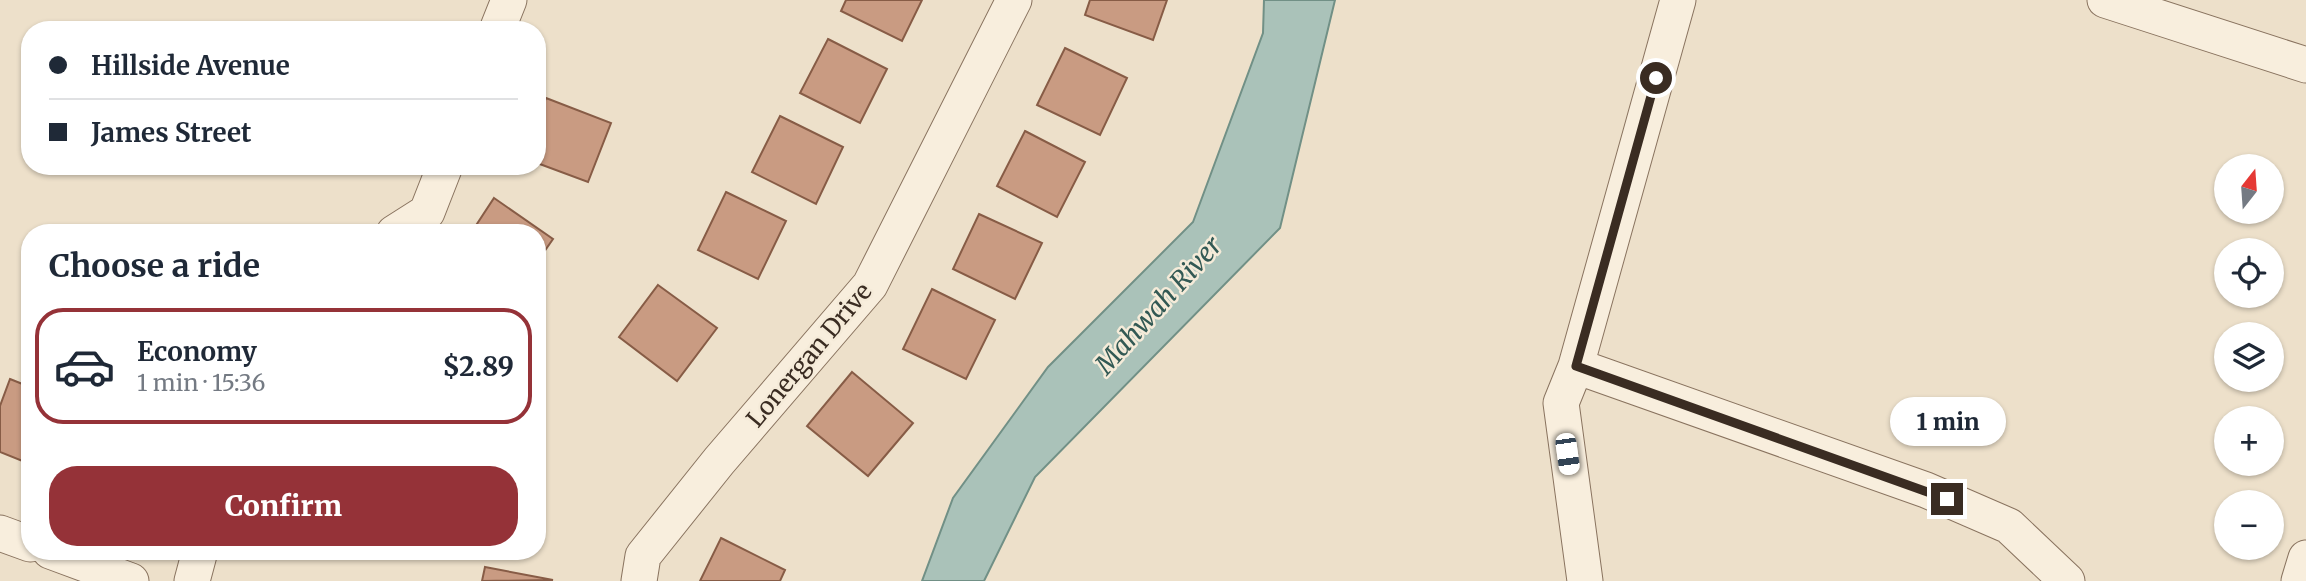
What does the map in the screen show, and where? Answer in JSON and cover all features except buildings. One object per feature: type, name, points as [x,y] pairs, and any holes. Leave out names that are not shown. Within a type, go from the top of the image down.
[{"type":"street","points":[[501,21],[509,0]]},
{"type":"street","name":"Lonergan Drive","points":[[639,581],[643,556],[719,461],[870,285],[1013,0]]},
{"type":"street","points":[[1585,581],[1561,403],[1576,366],[1678,0]]},
{"type":"street","points":[[2105,0],[2306,65]]},
{"type":"street","points":[[409,224],[428,212],[442,175]]},
{"type":"street","points":[[1576,366],[1962,505],[2009,526],[2067,581]]},
{"type":"street","points":[[0,533],[21,541]]},
{"type":"street","points":[[2299,581],[2306,558]]},
{"type":"street","points":[[74,560],[131,581]]},
{"type":"street","points":[[192,581],[198,560]]},
{"type":"water","name":"Mahwah River","points":[[1264,0],[1335,0],[1280,228],[1035,477],[984,581],[922,581],[953,498],[1048,367],[1193,222],[1263,33]]},
{"type":"route","points":[[1656,78],[1576,366],[1947,499]]}]
